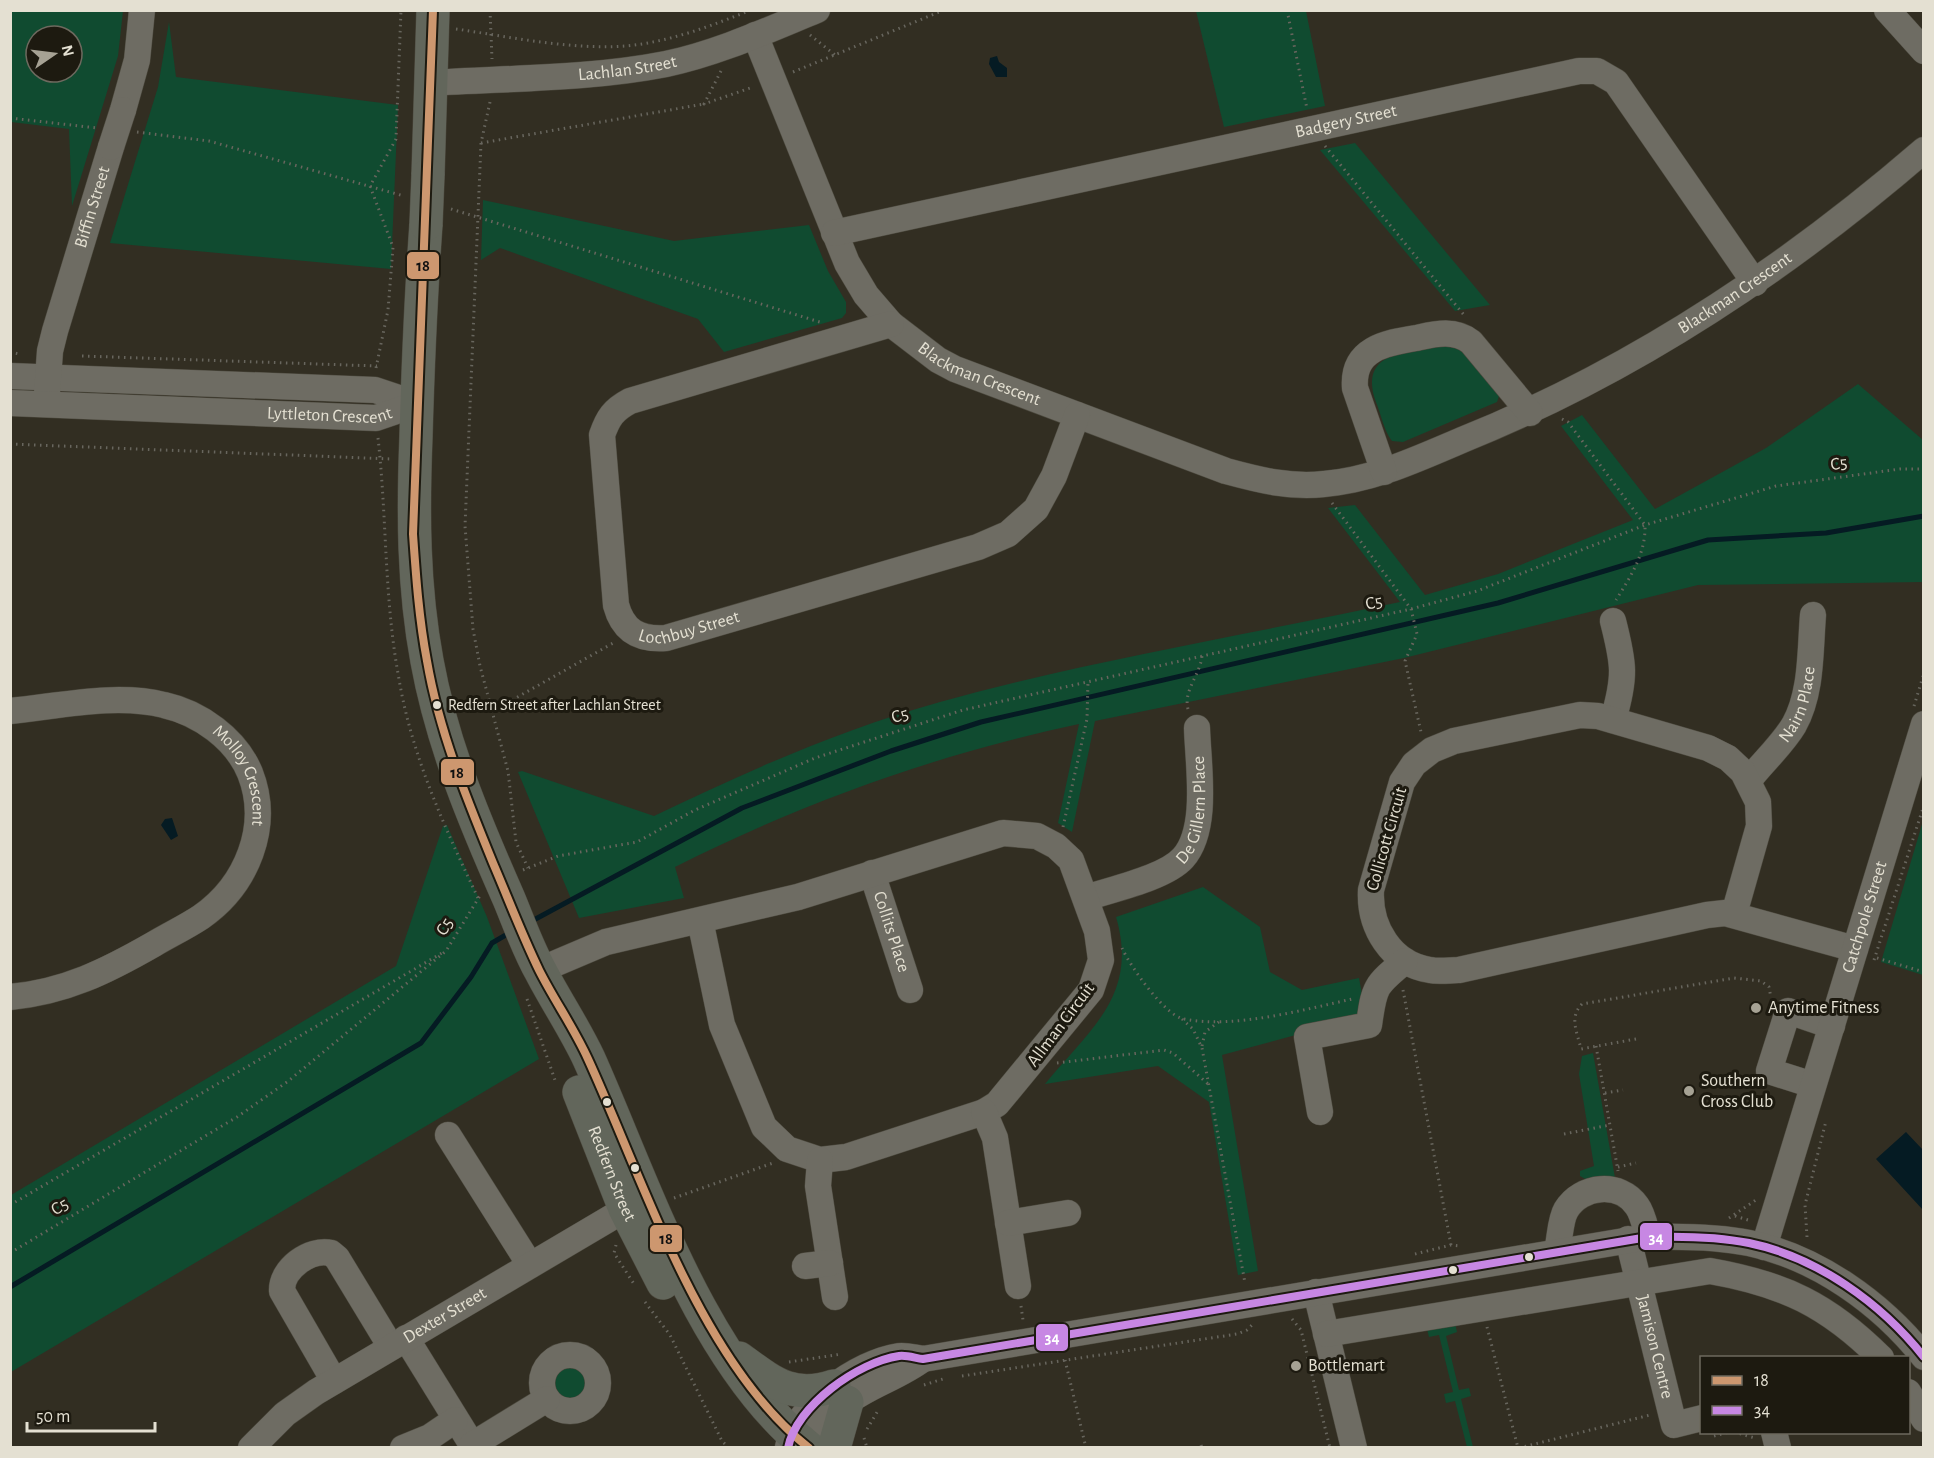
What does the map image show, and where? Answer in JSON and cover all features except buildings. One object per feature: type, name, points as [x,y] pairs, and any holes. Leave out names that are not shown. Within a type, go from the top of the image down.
[{"type":"main road","name":"Redfern Street","points":[[433,10],[413,534],[417,599],[427,663],[450,752],[514,885],[531,969],[588,1057],[648,1202],[706,1358],[753,1418],[801,1445]]},
{"type":"main road","name":"Redfern Street","points":[[648,1202],[706,1316],[736,1365],[763,1403],[801,1445]]},
{"type":"main road","points":[[706,1316],[739,1358],[792,1391],[841,1394]]},
{"type":"main road","points":[[801,1445],[841,1394]]},
{"type":"street","name":"Biffin Street","points":[[46,404],[48,368],[55,331],[107,138],[123,110],[137,60],[142,10]]},
{"type":"street","points":[[1887,10],[1923,51]]},
{"type":"street","name":"Lachlan Street","points":[[430,83],[618,70],[664,64],[719,49],[753,23],[811,21]]},
{"type":"street","name":"Blackman Crescent","points":[[753,23],[847,263],[866,295],[891,324],[913,343],[955,369],[1227,471],[1260,480],[1295,485],[1324,484],[1384,472],[1535,410],[1617,368],[1755,283],[1882,186],[1923,150]]},
{"type":"street","name":"Badgery Street","points":[[834,233],[1579,71],[1597,71],[1616,82],[1755,283]]},
{"type":"street","name":"Lochbuy Street","points":[[891,324],[630,401],[617,408],[608,418],[602,435],[616,605],[620,618],[635,635],[650,640],[666,638],[978,547],[1008,534],[1029,515],[1043,498],[1054,476],[1077,415]]},
{"type":"street","points":[[1384,472],[1355,388],[1354,376],[1359,364],[1373,349],[1386,343],[1444,333],[1461,336],[1471,342],[1535,410]]},
{"type":"street","name":"Lyttleton Crescent","points":[[10,376],[48,368],[375,390],[417,404]]},
{"type":"street","name":"Lyttleton Crescent","points":[[10,403],[376,418],[417,404]]},
{"type":"street","name":"Nairn Place","points":[[1749,780],[1792,728],[1799,714],[1806,691],[1813,615]]},
{"type":"street","points":[[1613,621],[1624,665],[1623,685],[1613,720]]},
{"type":"street","name":"Molloy Crescent","points":[[10,711],[132,700],[179,709],[206,722],[229,741],[246,763],[258,802],[257,830],[243,870],[225,895],[202,916],[105,973],[73,986],[10,997]]},
{"type":"street","name":"Collicott Circuit","points":[[1734,914],[1759,826],[1758,802],[1749,780],[1728,758],[1708,748],[1613,720],[1580,715],[1454,741],[1426,755],[1414,764],[1402,782],[1371,890],[1370,902],[1380,935],[1405,961],[1430,970],[1459,970],[1707,915],[1734,914],[1855,949]]},
{"type":"street","name":"Catchpole Street","points":[[1764,1247],[1923,724]]},
{"type":"street","name":"De Gillern Place","points":[[1086,898],[1162,872],[1182,858],[1194,839],[1200,806],[1197,728]]},
{"type":"street","name":"Allman Circuit","points":[[531,969],[606,942],[798,897],[1003,833],[1037,836],[1054,845],[1071,860],[1086,898],[1101,951],[1096,980],[1008,1094],[984,1112],[846,1157],[808,1157]]},
{"type":"street","name":"Collits Place","points":[[872,873],[910,990]]},
{"type":"street","points":[[700,920],[722,1025],[764,1126],[778,1143],[808,1157],[818,1186],[835,1297]]},
{"type":"street","points":[[1320,1112],[1307,1036],[1369,1025],[1373,995],[1383,978],[1405,961]]},
{"type":"street","points":[[1813,1085],[1769,1071],[1788,1011],[1832,1026]]},
{"type":"street","points":[[984,1112],[995,1138],[1018,1286]]},
{"type":"street","points":[[448,1135],[530,1265]]},
{"type":"street","points":[[1557,1251],[1564,1212],[1575,1198],[1594,1190],[1616,1189],[1622,1192]]},
{"type":"street","name":"Jamison Centre","points":[[1622,1192],[1638,1207],[1639,1283],[1674,1425],[1700,1418]]},
{"type":"street","name":"Dexter Street","points":[[251,1448],[285,1414],[334,1381],[530,1265],[648,1202]]},
{"type":"street","points":[[1008,1223],[1068,1213]]},
{"type":"street","points":[[801,1445],[841,1394],[873,1362],[902,1356],[923,1359],[1638,1238],[1689,1235],[1764,1247],[1837,1279],[1879,1310],[1923,1357]]},
{"type":"street","points":[[334,1381],[282,1291],[282,1282],[288,1270],[315,1252],[331,1253],[337,1258],[473,1446],[547,1399]]},
{"type":"street","points":[[805,1266],[830,1263]]},
{"type":"street","points":[[1326,1334],[1710,1271],[1754,1279],[1814,1304],[1851,1329],[1879,1356]]},
{"type":"street","points":[[1316,1292],[1354,1448]]},
{"type":"street","points":[[1910,1396],[1923,1419]]},
{"type":"street","points":[[403,1448],[430,1437],[455,1420]]},
{"type":"path","points":[[10,352],[48,368],[90,355],[376,366],[388,310],[393,247],[370,186],[396,139],[401,10]]},
{"type":"path","points":[[490,10],[489,34],[492,60]]},
{"type":"path","points":[[784,76],[944,10]]},
{"type":"path","points":[[1287,10],[1311,129],[1468,320]]},
{"type":"path","points":[[811,21],[835,55]]},
{"type":"path","points":[[489,34],[579,45],[624,46],[672,37],[711,26],[753,23]]},
{"type":"path","points":[[704,104],[724,65]]},
{"type":"path","points":[[481,143],[704,104],[761,84]]},
{"type":"path","points":[[490,101],[481,143],[465,526],[473,629],[491,712],[508,771],[516,842],[514,885]]},
{"type":"path","points":[[10,118],[107,138]]},
{"type":"path","points":[[136,132],[209,141],[370,186]]},
{"type":"path","points":[[478,217],[839,328],[844,339]]},
{"type":"path","points":[[1535,410],[1568,422],[1645,525],[1646,541],[1633,573],[1610,611],[1613,621]]},
{"type":"path","points":[[10,444],[384,459],[415,457]]},
{"type":"path","name":"C5","points":[[10,1253],[237,1117],[287,1082],[446,951],[478,898],[487,888],[514,885],[558,856],[637,842],[695,810],[815,758],[963,710],[1411,609],[1477,591],[1645,525],[1776,486],[1900,469],[1923,469]]},
{"type":"path","points":[[1324,484],[1334,507],[1411,609],[1417,634],[1405,661],[1426,755]]},
{"type":"path","points":[[491,712],[615,642],[628,628]]},
{"type":"path","points":[[1197,728],[1186,699],[1202,664],[1202,655]]},
{"type":"path","points":[[1054,845],[1063,828],[1087,719],[1088,681]]},
{"type":"path","points":[[1923,805],[1877,958],[1923,972]]},
{"type":"path","points":[[1121,946],[1129,964],[1157,999],[1193,1029],[1202,1048],[1246,1288]]},
{"type":"path","points":[[10,1204],[416,966],[446,951]]},
{"type":"path","points":[[531,969],[560,1093]]},
{"type":"path","points":[[1636,1039],[1581,1049],[1574,1016],[1582,1004],[1734,978],[1761,981],[1769,987],[1771,1000]]},
{"type":"path","points":[[1182,1019],[1221,1020],[1276,1015],[1373,995],[1402,985],[1451,1245],[1418,1252],[1407,1258]]},
{"type":"path","points":[[1202,1048],[1205,1032],[1221,1020]]},
{"type":"path","points":[[1596,1046],[1622,1192]]},
{"type":"path","points":[[1036,1058],[1045,1065],[1164,1050],[1173,1053],[1209,1086]]},
{"type":"path","points":[[1605,1093],[1623,1090]]},
{"type":"path","points":[[1563,1134],[1610,1125]]},
{"type":"path","points":[[648,1202],[808,1157]]},
{"type":"path","points":[[1618,1167],[1636,1163]]},
{"type":"path","points":[[1805,1205],[1807,1237]]},
{"type":"path","points":[[614,1253],[670,1335],[722,1441],[729,1448]]},
{"type":"path","points":[[1483,1309],[1518,1448],[1670,1410]]},
{"type":"path","points":[[1285,1317],[1294,1319],[1301,1330],[1330,1448]]},
{"type":"path","points":[[958,1376],[1237,1334],[1247,1330],[1256,1321]]},
{"type":"path","points":[[1024,1324],[1031,1323]]},
{"type":"path","points":[[778,1359],[789,1362],[848,1353]]},
{"type":"path","points":[[1065,1360],[1086,1448]]},
{"type":"path","points":[[917,1388],[946,1378]]},
{"type":"path","points":[[867,1448],[863,1441],[867,1427],[880,1408]]},
{"type":"path","points":[[1740,1434],[1771,1441]]},
{"type":"green space","points":[[10,11],[123,11],[118,56],[72,206],[69,129],[11,122]]},
{"type":"green space","points":[[1196,11],[1306,11],[1325,106],[1224,127]]},
{"type":"green space","points":[[169,22],[176,77],[398,105],[391,269],[110,243],[158,87]]},
{"type":"green space","points":[[1355,143],[1490,305],[1455,311],[1320,150]]},
{"type":"green space","points":[[483,200],[674,241],[809,225],[828,271],[846,302],[846,313],[842,318],[724,352],[698,319],[500,248],[481,260]]},
{"type":"green space","points":[[1444,346],[1464,350],[1499,396],[1497,402],[1403,442],[1392,441],[1376,402],[1372,385],[1374,372],[1380,363],[1389,357]]},
{"type":"green space","points":[[1858,384],[1923,440],[1923,582],[1698,585],[1404,658],[1095,721],[1072,832],[1058,823],[1079,724],[1026,736],[923,765],[822,801],[724,843],[675,867],[684,898],[579,918],[518,772],[522,771],[654,816],[794,753],[866,725],[940,702],[1054,673],[1400,602],[1328,508],[1355,505],[1425,595],[1498,574],[1633,520],[1561,426],[1582,415],[1655,509],[1766,448]]},
{"type":"green space","points":[[1923,821],[1923,975],[1881,962]]},
{"type":"green space","points":[[447,825],[487,917],[539,1059],[11,1372],[11,1195],[396,966],[443,826]]},
{"type":"green space","points":[[1203,887],[1260,927],[1270,972],[1302,990],[1359,978],[1366,1016],[1222,1055],[1258,1271],[1238,1275],[1209,1102],[1158,1066],[1045,1084],[1093,1028],[1116,990],[1121,968],[1121,944],[1116,917]]},
{"type":"green space","points":[[1593,1053],[1615,1178],[1587,1180],[1580,1176],[1580,1171],[1594,1166],[1579,1074],[1582,1056]]},
{"type":"green space","points":[[1455,1323],[1457,1332],[1446,1336],[1459,1390],[1469,1388],[1471,1396],[1461,1399],[1473,1447],[1467,1447],[1455,1401],[1446,1403],[1444,1394],[1453,1392],[1439,1335],[1429,1337],[1427,1329]]},
{"type":"green space","points":[[570,1359],[586,1366],[593,1382],[586,1398],[570,1405],[554,1398],[547,1382],[554,1366]]},
{"type":"water","points":[[997,56],[999,62],[1007,68],[1007,77],[996,77],[989,64],[990,58]]},
{"type":"water","points":[[172,818],[178,836],[171,840],[161,825],[165,819]]},
{"type":"water","points":[[1906,1132],[1923,1150],[1923,1210],[1876,1159]]},
{"type":"waterway","points":[[530,922],[742,808],[891,751],[981,722],[1498,603],[1708,540],[1826,533],[1924,516]]},
{"type":"waterway","points":[[10,1287],[421,1043],[471,977],[492,943],[511,932]]},
{"type":"transit line","name":"18","points":[[433,10],[413,534],[422,629],[432,687],[463,789],[527,943],[588,1059],[679,1267],[706,1320],[737,1369],[771,1412],[809,1448]]},
{"type":"transit line","name":"34","points":[[788,1448],[793,1432],[803,1417],[831,1388],[865,1367],[883,1360],[902,1356],[923,1359],[1648,1237],[1724,1239],[1749,1243],[1799,1259],[1823,1271],[1868,1301],[1888,1318],[1924,1357]]},
{"type":"place","name":"Redfern Street after Lachlan Street","points":[[437,705]]},
{"type":"place","name":"Anytime Fitness","points":[[1756,1008]]},
{"type":"place","name":"Southern Cross Club","points":[[1689,1091]]},
{"type":"place","name":"Bottlemart","points":[[1296,1366]]}]
